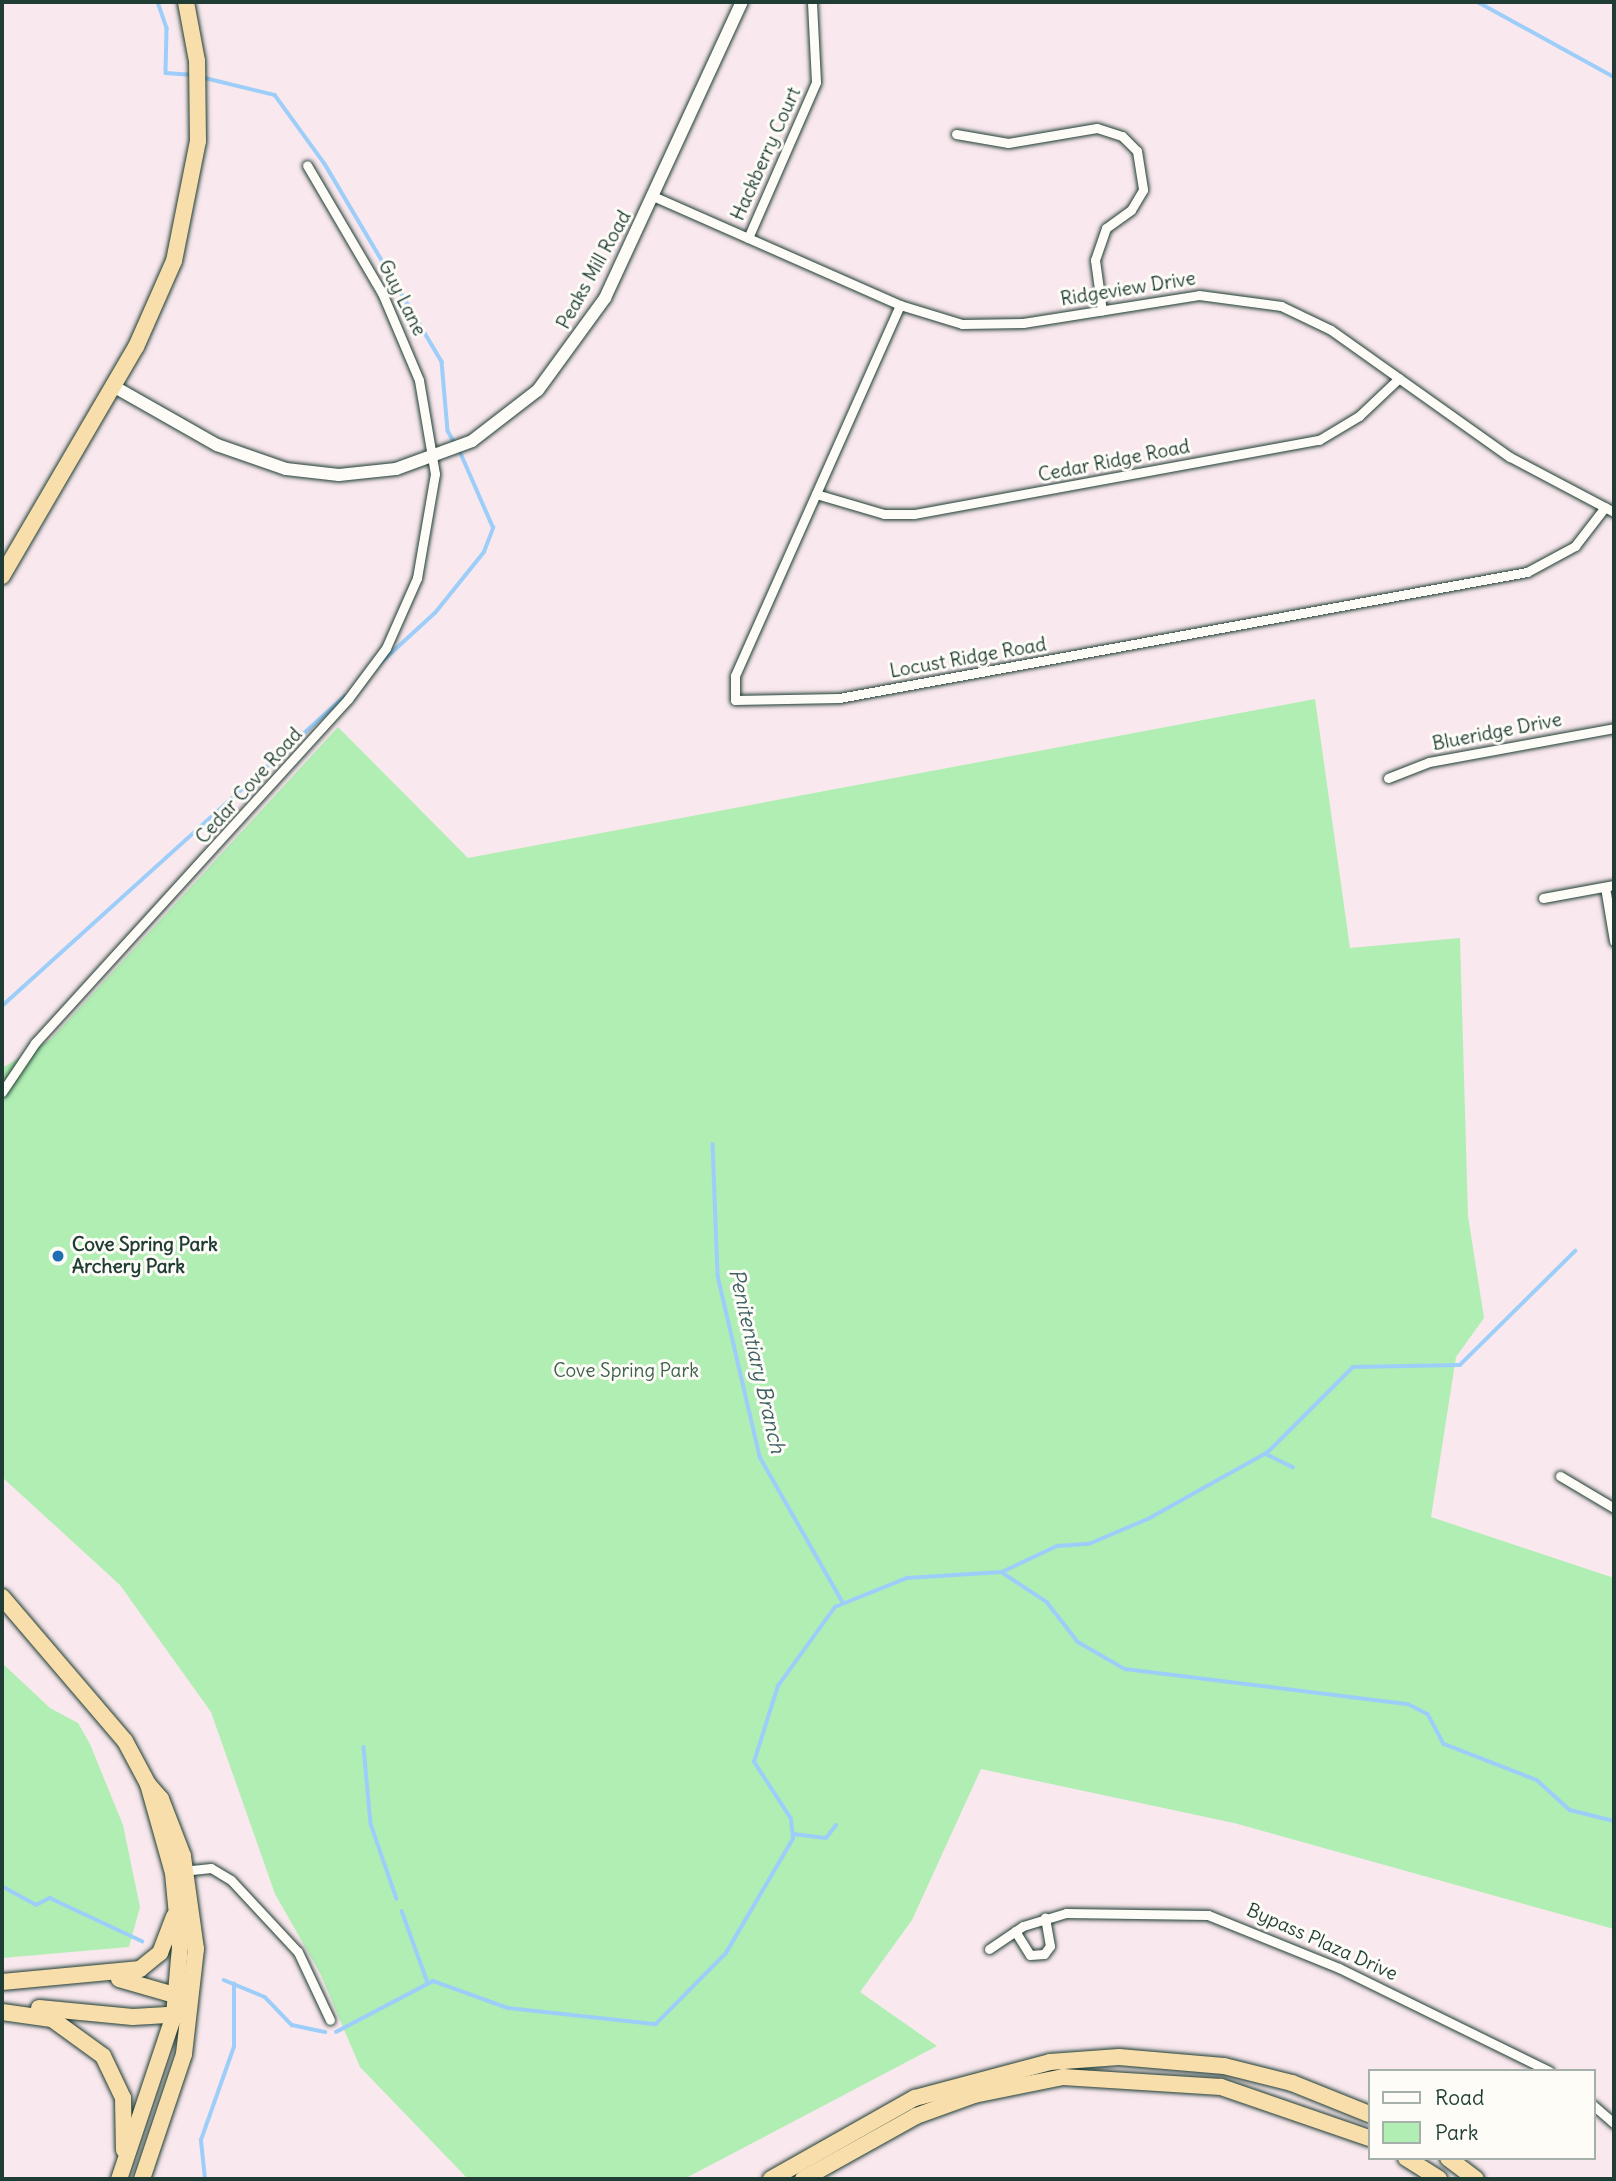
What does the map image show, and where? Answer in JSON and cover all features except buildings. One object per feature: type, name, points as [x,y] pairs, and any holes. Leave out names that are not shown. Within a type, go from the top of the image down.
[{"type":"highway","points":[[2,576],[113,386],[163,290],[190,201],[199,99],[186,2]]},
{"type":"highway","points":[[2,1597],[94,1699],[148,1784],[162,1799],[195,1926],[192,2007],[164,2115],[142,2179]]},
{"type":"highway","points":[[120,2178],[174,2015],[179,1872]]},
{"type":"highway","points":[[2,1982],[98,1977],[151,1963],[168,1937],[177,1901]]},
{"type":"highway","points":[[98,1977],[176,1994],[192,2007]]},
{"type":"highway","points":[[2,2012],[174,2015],[192,2007]]},
{"type":"highway","points":[[2,2012],[52,2019],[103,2056],[126,2114],[120,2178]]},
{"type":"highway","points":[[771,2179],[915,2098],[1050,2062],[1119,2057],[1224,2066],[1292,2083],[1368,2113]]},
{"type":"highway","points":[[803,2179],[935,2108],[1063,2077],[1221,2087],[1368,2138]]},
{"type":"highway","points":[[1409,2160],[1439,2179]]},
{"type":"highway","points":[[1451,2160],[1476,2179]]},
{"type":"street","name":"Peaks Mill Road","points":[[113,386],[217,445],[286,469],[368,473],[435,458],[496,426],[557,369],[606,298],[655,197],[742,2]]},
{"type":"street","name":"Hackberry Court","points":[[748,237],[816,82],[812,2]]},
{"type":"street","points":[[956,134],[1008,143],[1097,128],[1122,136],[1137,151],[1143,190],[1131,210],[1106,229],[1097,250],[1102,311]]},
{"type":"street","name":"Guy Lane","points":[[307,165],[406,342],[435,458]]},
{"type":"street","name":"Ridgeview Drive","points":[[655,197],[901,305],[962,324],[1023,323],[1199,295],[1242,297],[1281,306],[1331,330],[1510,457],[1614,512]]},
{"type":"street","name":"Locust Ridge Road","points":[[901,305],[735,676],[735,700],[864,694],[1527,572],[1575,546],[1605,507]]},
{"type":"street","name":"Cedar Ridge Road","points":[[816,494],[884,514],[914,514],[1319,440],[1359,416],[1399,378]]},
{"type":"street","name":"Cedar Cove Road","points":[[2,1092],[35,1043],[295,761],[386,648],[422,562],[435,458]]},
{"type":"street","name":"Blueridge Drive","points":[[1388,778],[1429,762],[1614,728]]},
{"type":"street","points":[[1543,898],[1610,886],[1614,941]]},
{"type":"street","points":[[1560,1476],[1614,1508]]},
{"type":"street","points":[[179,1872],[218,1870],[237,1886],[298,1952],[330,2020]]},
{"type":"street","name":"Bypass Plaza Drive","points":[[989,1949],[1015,1931],[1045,1917],[1152,1910],[1238,1923],[1545,2069]]},
{"type":"street","points":[[1015,1931],[1030,1955],[1044,1955],[1045,1917]]},
{"type":"street","points":[[1595,2107],[1614,2123]]},
{"type":"green space","name":"Cove Spring Park","points":[[1315,699],[1350,948],[1460,938],[1468,1216],[1484,1318],[1456,1357],[1431,1517],[1614,1578],[1614,1929],[1234,1823],[981,1769],[912,1920],[860,1992],[937,2046],[684,2179],[468,2179],[360,2067],[320,1973],[275,1894],[211,1712],[120,1585],[2,1477],[2,1068],[50,1040],[338,727],[468,858]]},
{"type":"green space","points":[[2,1663],[50,1708],[78,1723],[90,1744],[123,1825],[140,1907],[129,1947],[2,1958]]},
{"type":"waterway","points":[[158,2],[167,28],[166,73],[193,75]]},
{"type":"waterway","points":[[1478,2],[1614,77]]},
{"type":"waterway","points":[[201,77],[275,95],[325,164],[442,362],[448,431],[455,443]]},
{"type":"waterway","points":[[376,667],[435,613],[484,552],[493,528],[459,450]]},
{"type":"waterway","points":[[2,1006],[345,696]]},
{"type":"waterway","name":"Penitentiary Branch","points":[[713,1144],[718,1276],[760,1457],[842,1601]]},
{"type":"waterway","name":"Penitentiary Branch","points":[[336,2032],[433,1981],[508,2008],[656,2024],[726,1953],[793,1839],[791,1819],[754,1762],[778,1686],[835,1607],[907,1578],[1002,1572],[1057,1546],[1089,1544],[1148,1519],[1268,1452],[1353,1367],[1460,1365],[1575,1251]]},
{"type":"waterway","points":[[1266,1454],[1293,1467]]},
{"type":"waterway","points":[[1003,1573],[1047,1602],[1078,1642],[1125,1669],[1408,1704],[1428,1714],[1444,1744],[1537,1780],[1570,1810],[1614,1821]]},
{"type":"waterway","points":[[364,1747],[371,1824],[397,1899]]},
{"type":"waterway","points":[[793,1834],[826,1838],[836,1825]]},
{"type":"waterway","name":"Penitentiary Branch","points":[[2,1886],[36,1905],[50,1898],[142,1941]]},
{"type":"waterway","points":[[402,1911],[428,1983]]},
{"type":"waterway","name":"Penitentiary Branch","points":[[224,1980],[265,1997],[292,2025],[325,2032]]},
{"type":"waterway","points":[[205,2179],[201,2140],[234,2047],[234,1984]]},
{"type":"place","name":"Cove Spring Park Archery Park","points":[[58,1256]]}]
